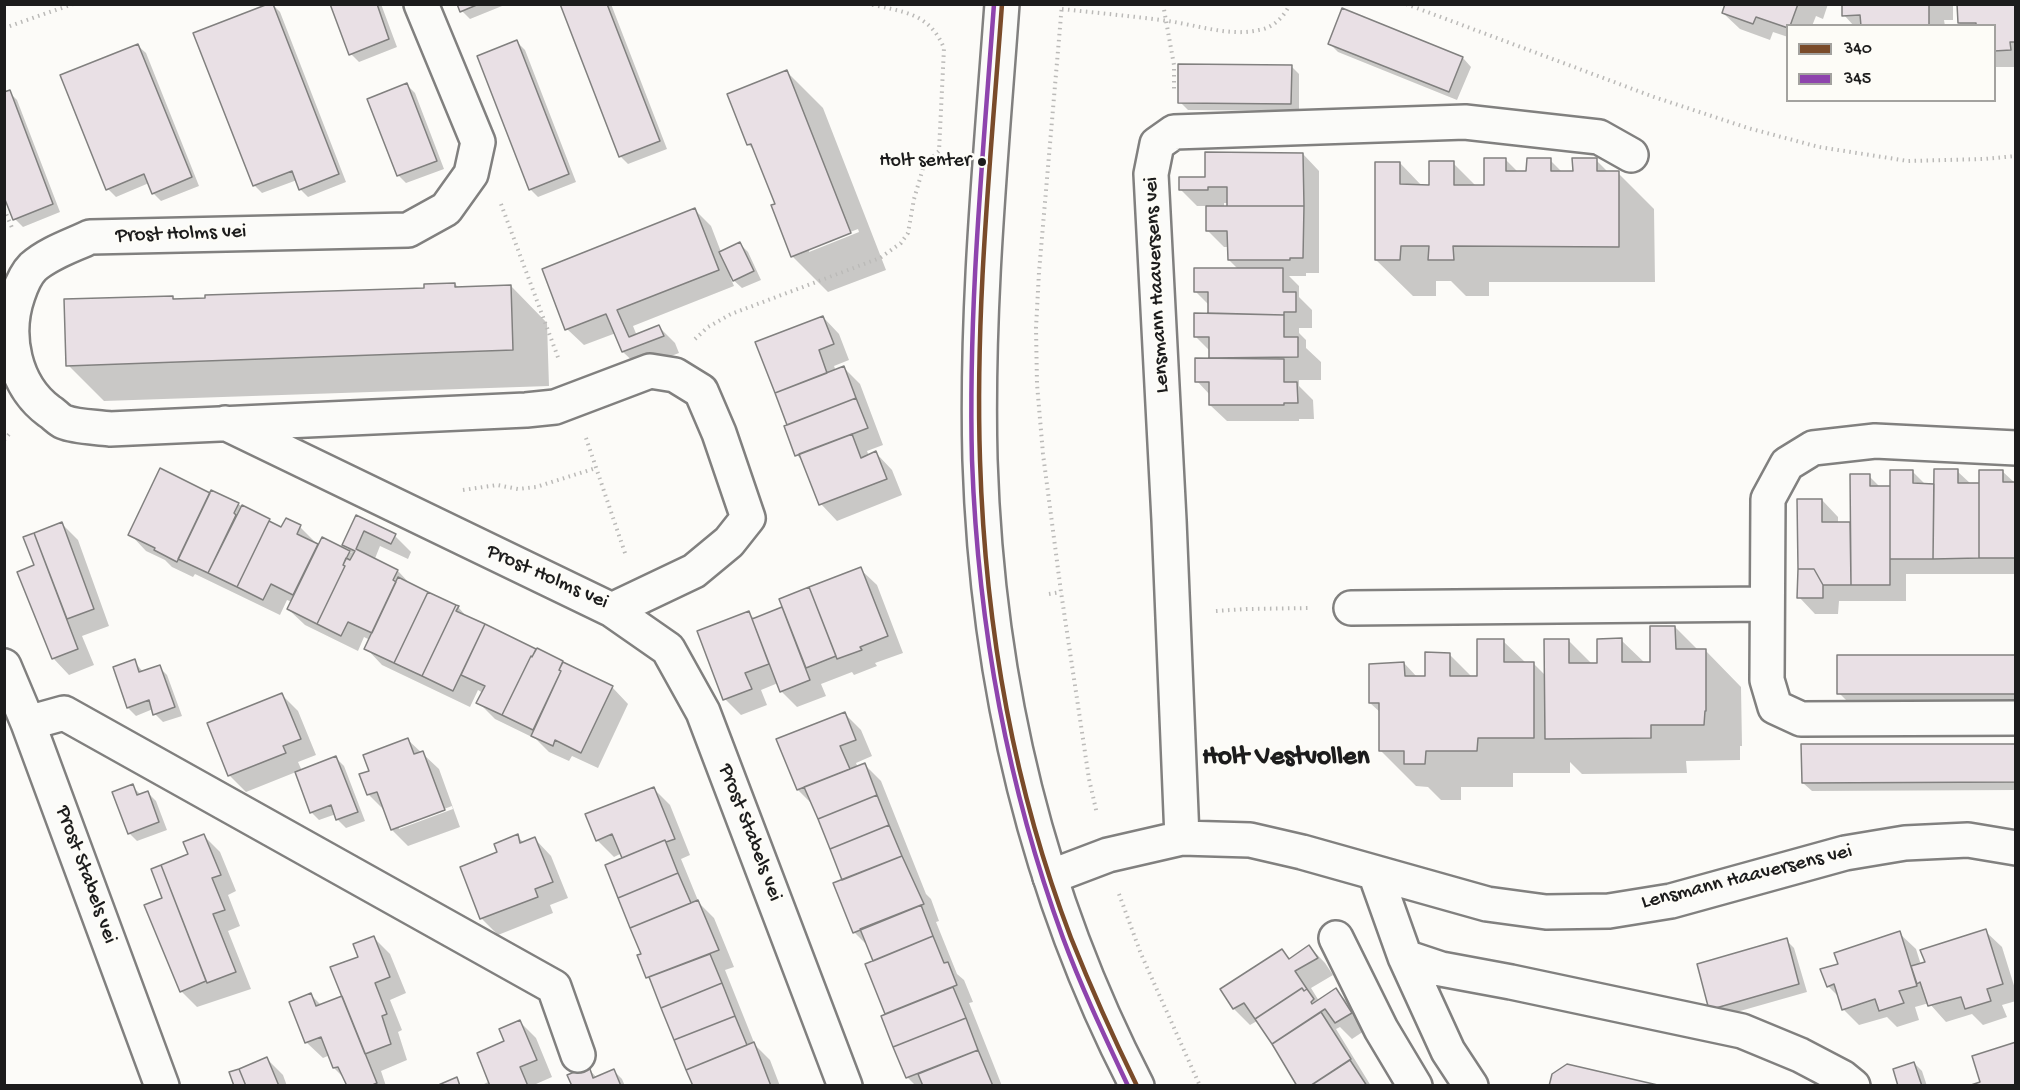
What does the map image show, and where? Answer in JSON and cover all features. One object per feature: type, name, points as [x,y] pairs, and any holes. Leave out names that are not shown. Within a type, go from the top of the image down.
[{"type":"street","name":"Prost Holms vei","points":[[225,423],[612,610],[694,571],[729,542],[748,518],[719,433],[701,391],[675,375],[651,371],[555,407],[526,410],[225,423],[110,429],[64,422],[40,405],[28,390],[17,366],[12,344],[15,303],[21,286],[32,268],[49,256],[90,237],[408,230],[446,209],[471,174],[478,141],[421,4]]},
{"type":"street","points":[[1002,4],[983,277],[980,460],[991,601],[1013,745],[1050,877],[1114,1042],[1137,1086]]},
{"type":"street","points":[[1174,132],[1465,122],[1599,137],[1631,155]]},
{"type":"street","name":"Lensmann Haaversens vei","points":[[1174,132],[1156,144],[1151,174],[1182,838]]},
{"type":"street","points":[[2016,448],[1875,441],[1813,448],[1787,464],[1768,499],[1767,604],[1767,680],[1775,707],[1801,718],[2016,718]]},
{"type":"street","points":[[1351,608],[1767,604]]},
{"type":"street","name":"Prost Stabels vei","points":[[612,610],[668,649],[703,712],[844,1086]]},
{"type":"street","name":"Prost Stabels vei","points":[[4,666],[28,723],[162,1086]]},
{"type":"street","points":[[28,723],[64,713],[554,987],[578,1055]]},
{"type":"street","name":"Lensmann Haaversens vei","points":[[1050,877],[1108,855],[1182,838],[1250,840],[1302,852],[1487,904],[1546,912],[1609,910],[1671,901],[1845,853],[1905,843],[1968,840],[2016,848]]},
{"type":"street","points":[[1375,873],[1405,957],[1448,1051],[1471,1086]]},
{"type":"street","points":[[1336,938],[1381,1029],[1415,1086]]},
{"type":"street","points":[[1405,957],[1441,969],[1742,1031],[1800,1055],[1842,1077],[1853,1086]]},
{"type":"path","points":[[4,28],[73,4]]},
{"type":"path","points":[[675,375],[682,354],[708,327],[731,314],[880,258],[901,243],[908,233],[914,199],[924,165],[939,151],[944,48],[938,33],[927,22],[912,15],[868,4]]},
{"type":"path","points":[[1163,4],[1174,65],[1174,132]]},
{"type":"path","points":[[1098,817],[1089,779],[1061,592],[1037,384],[1036,328],[1062,7],[1235,32],[1270,27],[1278,21],[1290,4]]},
{"type":"path","points":[[1406,4],[1654,97],[1748,128],[1819,147],[1908,161],[2016,156]]},
{"type":"path","points":[[512,232],[560,363]]},
{"type":"path","points":[[592,457],[619,535]]},
{"type":"path","points":[[403,510],[429,498],[455,491],[498,485],[518,489],[536,487],[597,468]]},
{"type":"path","points":[[1049,594],[1061,592]]},
{"type":"path","points":[[1173,615],[1246,609],[1351,608]]},
{"type":"path","points":[[1121,899],[1162,1004],[1200,1086]]},
{"type":"building","points":[[273,4],[339,174],[299,190],[292,171],[253,186],[193,33]]},
{"type":"building","points":[[330,4],[377,4],[389,39],[349,55]]},
{"type":"building","points":[[457,4],[479,4],[460,12]]},
{"type":"building","points":[[560,4],[607,4],[660,141],[619,157]]},
{"type":"building","points":[[1725,4],[1798,4],[1791,24],[1786,24],[1786,27],[1756,17],[1753,24],[1722,13]]},
{"type":"building","points":[[1842,4],[1929,4],[1929,24],[1861,24],[1860,15],[1842,16]]},
{"type":"building","points":[[1957,4],[2016,4],[2016,42],[2010,42],[2011,50],[1996,51],[1996,24],[1958,23]]},
{"type":"building","points":[[1342,8],[1463,57],[1449,92],[1328,44]]},
{"type":"building","points":[[517,40],[569,174],[529,190],[477,56]]},
{"type":"building","points":[[138,44],[192,177],[152,194],[144,174],[106,190],[60,75]]},
{"type":"building","points":[[1178,64],[1292,65],[1291,104],[1178,103]]},
{"type":"building","points":[[787,70],[851,233],[791,257],[771,205],[775,204],[751,144],[747,145],[727,94]]},
{"type":"building","points":[[407,83],[437,161],[397,176],[367,99]]},
{"type":"building","points":[[10,90],[53,204],[13,220],[4,197],[4,92]]},
{"type":"building","points":[[1205,152],[1303,153],[1304,206],[1227,206],[1227,187],[1208,187],[1208,190],[1179,190],[1179,177],[1205,177]]},
{"type":"building","points":[[1484,158],[1506,158],[1506,171],[1526,171],[1527,158],[1551,158],[1551,171],[1573,171],[1572,158],[1597,158],[1597,171],[1619,171],[1619,247],[1453,246],[1454,260],[1428,260],[1429,246],[1401,246],[1400,260],[1375,260],[1375,162],[1400,162],[1400,184],[1429,185],[1429,161],[1454,161],[1454,185],[1484,185]]},
{"type":"building","points":[[1206,206],[1304,206],[1303,258],[1228,260],[1227,231],[1206,231]]},
{"type":"building","points":[[695,208],[719,270],[617,310],[629,337],[659,325],[664,336],[622,352],[606,314],[565,330],[542,269]]},
{"type":"building","points":[[740,242],[754,271],[733,281],[719,252]]},
{"type":"building","points":[[1194,268],[1283,268],[1283,292],[1296,292],[1296,312],[1284,312],[1284,315],[1208,313],[1208,292],[1194,292]]},
{"type":"building","points":[[455,283],[455,287],[511,285],[513,350],[66,366],[64,299],[173,296],[173,299],[205,298],[205,295],[424,288],[424,284]]},
{"type":"building","points":[[1194,313],[1284,315],[1284,337],[1298,337],[1298,357],[1209,358],[1209,337],[1194,337]]},
{"type":"building","points":[[823,316],[834,344],[819,350],[827,373],[775,393],[755,342]]},
{"type":"building","points":[[1195,358],[1284,359],[1284,382],[1297,382],[1298,403],[1209,405],[1209,382],[1195,382]]},
{"type":"building","points":[[844,366],[856,398],[787,425],[775,393]]},
{"type":"building","points":[[856,398],[868,428],[795,456],[784,426]]},
{"type":"building","points":[[852,434],[861,458],[876,451],[887,479],[819,505],[799,454]]},
{"type":"building","points":[[160,468],[210,493],[177,562],[128,535]]},
{"type":"building","points":[[1934,469],[1958,469],[1958,483],[1979,483],[1979,558],[1933,559]]},
{"type":"building","points":[[1890,470],[1913,470],[1913,483],[1934,484],[1933,559],[1890,559]]},
{"type":"building","points":[[1979,470],[2003,470],[2003,482],[2016,482],[2016,558],[1979,558]]},
{"type":"building","points":[[1850,474],[1870,474],[1870,486],[1890,486],[1890,585],[1851,585]]},
{"type":"building","points":[[211,490],[239,503],[234,513],[236,515],[208,573],[178,559]]},
{"type":"building","points":[[1797,499],[1822,499],[1822,522],[1850,522],[1851,585],[1823,585],[1814,569],[1798,569]]},
{"type":"building","points":[[242,505],[270,519],[237,587],[208,573]]},
{"type":"building","points":[[356,515],[396,534],[391,544],[364,531],[356,549],[398,570],[393,580],[396,582],[372,633],[348,622],[341,636],[317,624],[345,566],[343,565],[346,558],[350,560],[355,551],[342,545]]},
{"type":"building","points":[[286,518],[301,525],[297,534],[318,544],[293,595],[271,584],[263,600],[237,587],[269,521],[281,527]]},
{"type":"building","points":[[62,522],[94,609],[67,619],[34,533]]},
{"type":"building","points":[[34,533],[78,649],[52,659],[17,572],[34,565],[23,537]]},
{"type":"building","points":[[322,537],[350,551],[317,624],[287,609]]},
{"type":"building","points":[[861,567],[888,636],[860,647],[862,650],[837,659],[809,587]]},
{"type":"building","points":[[1798,569],[1814,569],[1823,585],[1823,598],[1797,598]]},
{"type":"building","points":[[398,577],[428,592],[394,663],[364,649]]},
{"type":"building","points":[[809,587],[836,656],[806,668],[779,599]]},
{"type":"building","points":[[428,592],[456,605],[422,676],[394,663]]},
{"type":"building","points":[[456,605],[459,606],[456,611],[485,624],[453,691],[422,676]]},
{"type":"building","points":[[782,607],[810,680],[780,692],[752,619]]},
{"type":"building","points":[[749,611],[769,664],[745,673],[752,689],[723,700],[697,631]]},
{"type":"building","points":[[485,624],[536,649],[502,715],[476,703],[485,686],[461,675]]},
{"type":"building","points":[[1650,626],[1675,626],[1676,649],[1706,649],[1704,725],[1651,725],[1651,738],[1545,739],[1544,639],[1569,639],[1569,663],[1597,663],[1597,639],[1622,638],[1622,662],[1650,662]]},
{"type":"building","points":[[1477,639],[1504,639],[1504,662],[1534,662],[1534,738],[1478,738],[1477,751],[1426,751],[1425,764],[1404,764],[1404,751],[1379,751],[1379,703],[1369,703],[1369,664],[1404,662],[1405,676],[1425,676],[1425,652],[1450,653],[1450,676],[1477,676]]},
{"type":"building","points":[[537,648],[563,661],[559,670],[561,671],[533,730],[502,715]]},
{"type":"building","points":[[1837,655],[2016,655],[2016,694],[1837,694]]},
{"type":"building","points":[[135,659],[139,672],[160,665],[175,707],[153,715],[149,700],[127,708],[113,667]]},
{"type":"building","points":[[563,662],[613,686],[581,753],[555,740],[553,746],[531,736]]},
{"type":"building","points":[[282,693],[301,739],[283,746],[286,753],[228,776],[207,723]]},
{"type":"building","points":[[845,712],[856,740],[840,746],[850,769],[797,790],[776,739]]},
{"type":"building","points":[[408,738],[414,754],[423,751],[445,810],[391,830],[377,792],[367,795],[359,774],[369,771],[363,755]]},
{"type":"building","points":[[1801,744],[2016,744],[2016,782],[1802,783]]},
{"type":"building","points":[[336,756],[358,812],[336,820],[331,805],[310,813],[295,772]]},
{"type":"building","points":[[865,763],[877,795],[818,819],[804,787]]},
{"type":"building","points":[[133,784],[137,795],[148,791],[159,822],[128,834],[112,792]]},
{"type":"building","points":[[654,787],[675,839],[666,842],[665,840],[622,858],[612,834],[596,841],[585,814]]},
{"type":"building","points":[[877,795],[889,825],[830,849],[818,819]]},
{"type":"building","points":[[889,825],[902,856],[842,880],[830,849]]},
{"type":"building","points":[[204,834],[221,875],[212,878],[225,910],[213,914],[236,972],[207,983],[161,865],[188,854],[183,842]]},
{"type":"building","points":[[518,834],[520,843],[535,837],[553,882],[535,889],[538,897],[480,919],[460,867],[497,852],[494,844]]},
{"type":"building","points":[[665,840],[678,873],[618,898],[605,865]]},
{"type":"building","points":[[902,856],[924,904],[853,933],[833,883]]},
{"type":"building","points":[[161,865],[206,981],[180,992],[144,905],[162,898],[151,869]]},
{"type":"building","points":[[678,873],[691,903],[630,928],[618,898]]},
{"type":"building","points":[[698,900],[719,950],[646,978],[637,955],[641,954],[630,928]]},
{"type":"building","points":[[921,905],[933,936],[873,961],[860,929]]},
{"type":"building","points":[[1986,929],[2003,984],[1987,989],[1991,1001],[1965,1009],[1961,997],[1928,1006],[1920,982],[1917,984],[1911,966],[1925,962],[1920,950]]},
{"type":"building","points":[[1900,931],[1917,986],[1899,991],[1904,1003],[1879,1011],[1875,999],[1842,1010],[1834,984],[1827,987],[1820,969],[1838,964],[1834,953]]},
{"type":"building","points":[[374,936],[390,977],[375,983],[387,1014],[382,1016],[391,1044],[365,1054],[330,967],[358,957],[353,944]]},
{"type":"building","points":[[933,936],[944,963],[948,962],[957,985],[885,1014],[865,964]]},
{"type":"building","points":[[1787,938],[1799,984],[1709,1010],[1697,964]]},
{"type":"building","points":[[1309,945],[1318,958],[1295,971],[1307,989],[1304,991],[1302,988],[1255,1019],[1244,1003],[1233,1009],[1220,989],[1282,949],[1289,959]]},
{"type":"building","points":[[710,954],[722,983],[661,1008],[649,977]]},
{"type":"building","points":[[722,983],[735,1016],[674,1040],[661,1008]]},
{"type":"building","points":[[953,987],[966,1018],[893,1047],[881,1016]]},
{"type":"building","points":[[1302,988],[1304,991],[1307,989],[1314,999],[1312,1004],[1336,988],[1352,1013],[1335,1023],[1325,1009],[1272,1044],[1255,1019]]},
{"type":"building","points":[[311,993],[316,1006],[342,996],[377,1083],[370,1086],[347,1086],[338,1067],[333,1068],[321,1037],[305,1043],[289,1002]]},
{"type":"building","points":[[1321,1012],[1351,1059],[1310,1086],[1297,1086],[1272,1044]]},
{"type":"building","points":[[735,1016],[747,1045],[686,1070],[674,1040]]},
{"type":"building","points":[[966,1018],[978,1050],[906,1078],[893,1047]]},
{"type":"building","points":[[520,1020],[537,1060],[520,1067],[528,1086],[490,1086],[477,1053],[504,1041],[499,1029]]},
{"type":"building","points":[[754,1042],[771,1086],[693,1086],[686,1070]]},
{"type":"building","points":[[2016,1042],[2016,1086],[1968,1086],[1980,1082],[1972,1056]]},
{"type":"building","points":[[978,1050],[993,1086],[923,1086],[918,1074]]},
{"type":"building","points":[[267,1057],[279,1086],[246,1086],[239,1069]]},
{"type":"building","points":[[1350,1060],[1367,1086],[1310,1086]]},
{"type":"building","points":[[1914,1062],[1922,1086],[1898,1086],[1893,1069]]},
{"type":"building","points":[[1567,1064],[1662,1086],[1549,1086],[1552,1074]]},
{"type":"building","points":[[589,1066],[593,1078],[614,1069],[621,1086],[572,1086],[567,1075]]},
{"type":"building","points":[[239,1069],[246,1086],[234,1086],[229,1072]]},
{"type":"building","points":[[457,1077],[460,1086],[436,1086]]},
{"type":"transit line","name":"345","points":[[994,4],[977,232],[972,346],[972,460],[981,582],[999,703],[1026,822],[1043,880],[1070,957],[1128,1086]]},
{"type":"transit line","name":"340","points":[[1002,4],[985,232],[980,346],[980,460],[988,582],[1006,703],[1033,822],[1071,938],[1137,1086]]},
{"type":"place","name":"Holt senter","points":[[982,162]]},
{"type":"district","name":"Holt Vestvollen","points":[[1286,759]]}]
